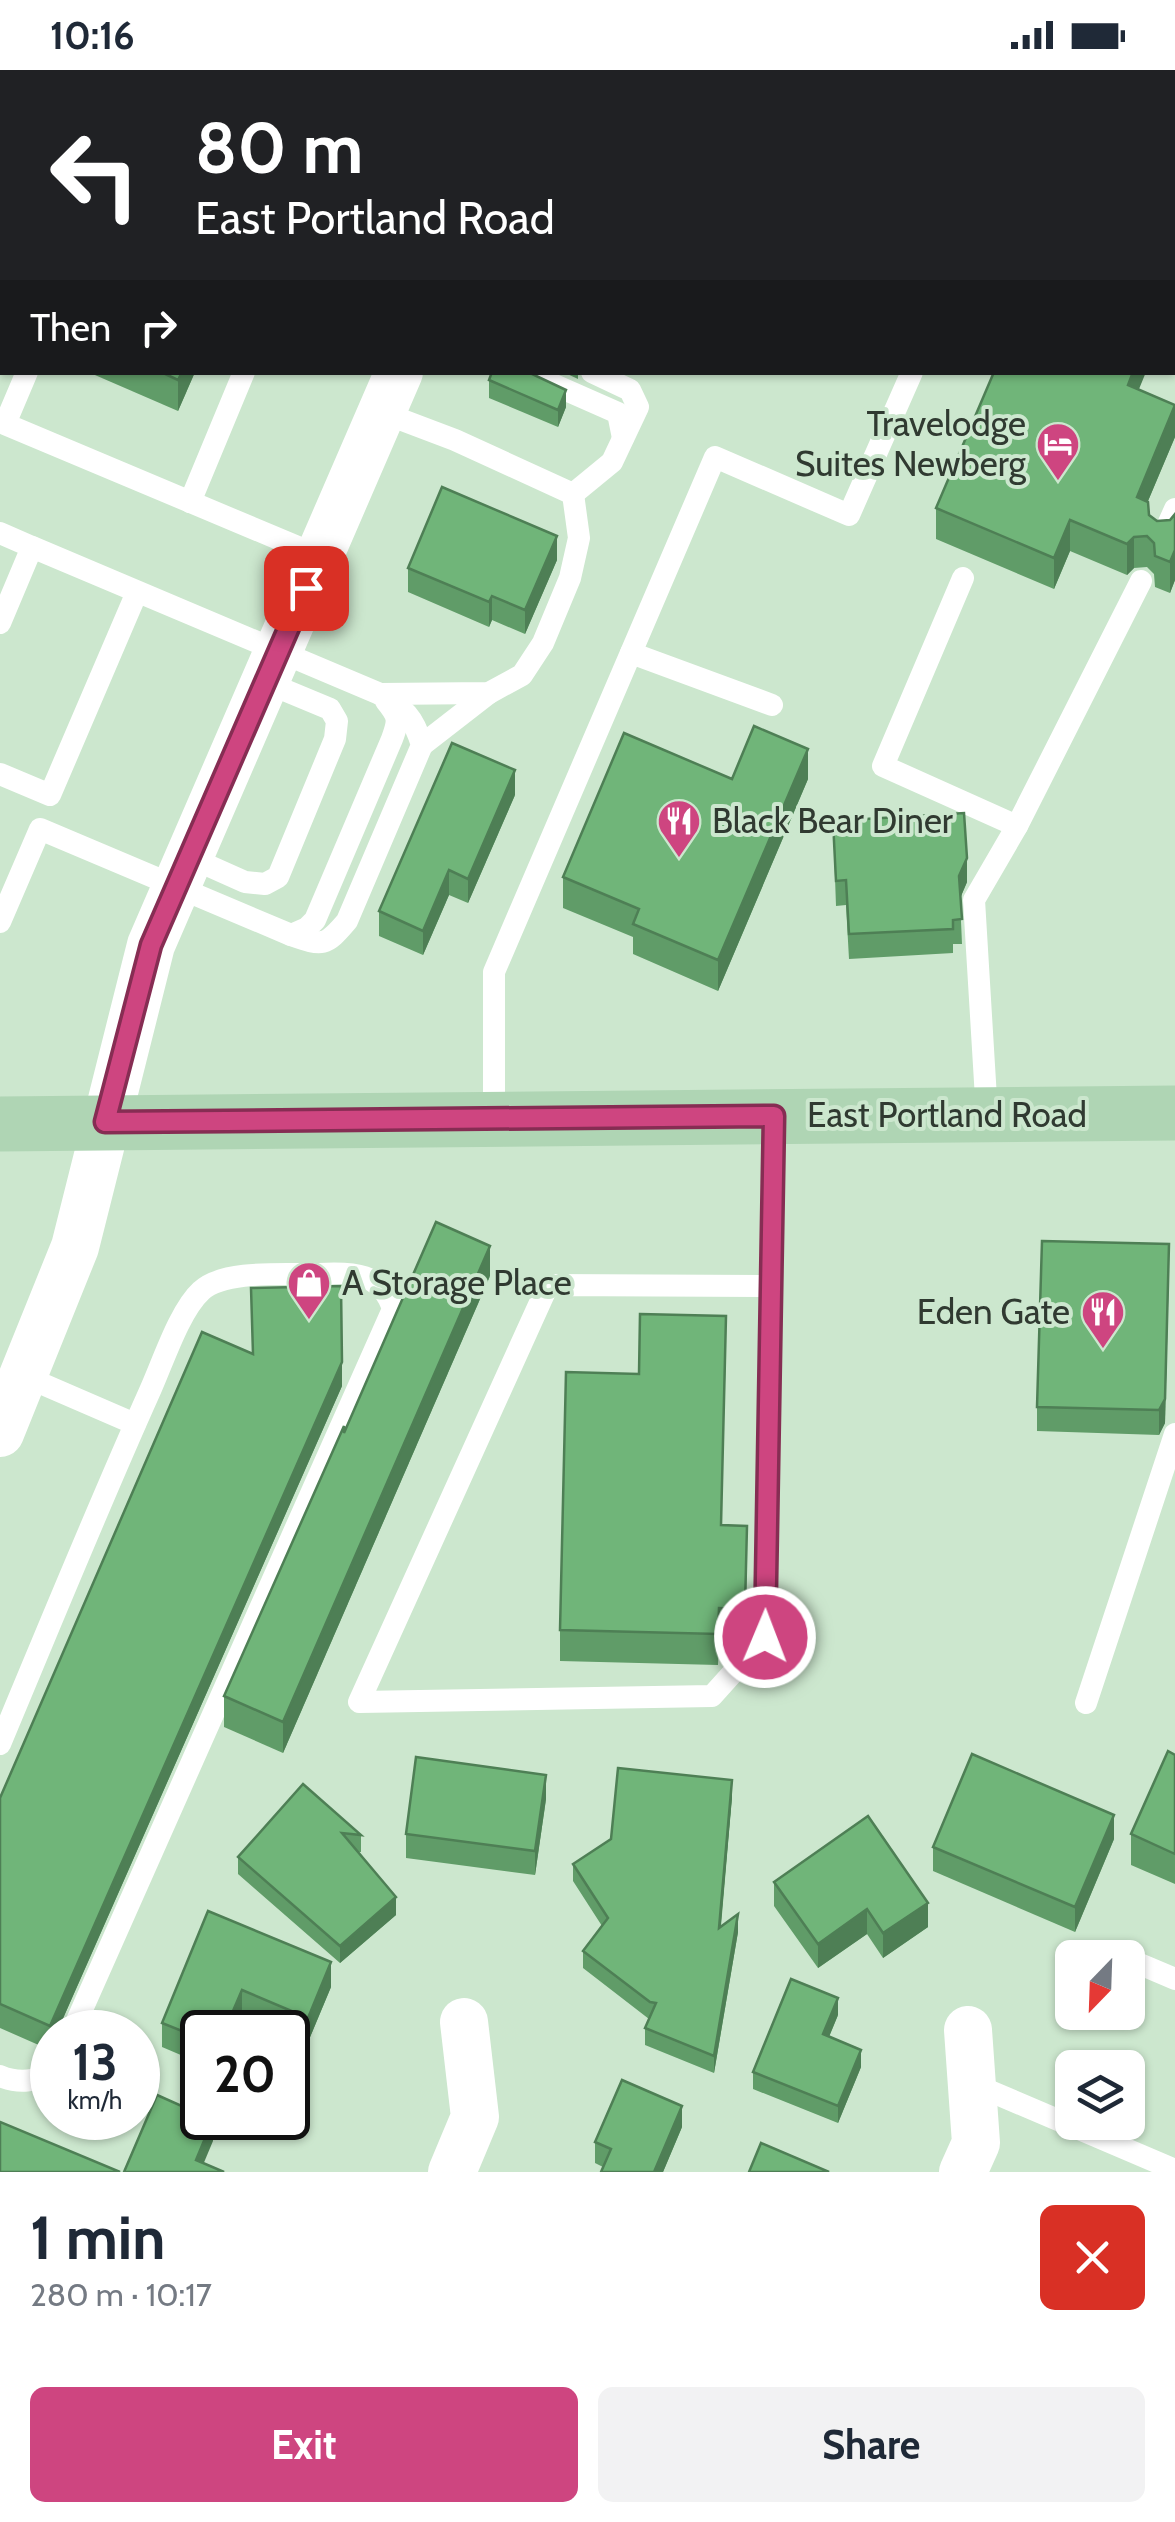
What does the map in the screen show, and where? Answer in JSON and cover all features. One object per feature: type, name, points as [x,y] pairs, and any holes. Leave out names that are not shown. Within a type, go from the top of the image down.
[{"type":"main road","name":"East Portland Road","points":[[0,1124],[1175,1113]]},
{"type":"street","points":[[0,1431],[75,1246],[151,945],[390,392]]},
{"type":"street","points":[[452,2172],[475,2117],[464,2022]]},
{"type":"street","points":[[964,2172],[976,2143],[968,2030]]},
{"type":"lane","points":[[26,375],[5,424],[319,556]]},
{"type":"lane","points":[[190,502],[243,375]]},
{"type":"lane","points":[[532,375],[618,413],[622,438]]},
{"type":"lane","points":[[573,494],[612,462],[638,406],[630,390],[598,375]]},
{"type":"lane","points":[[494,1118],[494,972],[715,457],[849,515],[911,375]]},
{"type":"lane","points":[[390,392],[456,440],[573,494]]},
{"type":"lane","points":[[183,872],[292,935],[318,944],[333,938],[347,921],[422,745],[489,692],[522,675],[542,643],[570,578],[579,538],[573,494]]},
{"type":"lane","points":[[1162,538],[1175,508]]},
{"type":"lane","points":[[0,533],[137,592],[272,667],[330,709],[337,721],[335,740],[278,877],[265,884],[183,872],[40,830]]},
{"type":"lane","points":[[0,623],[32,547]]},
{"type":"lane","points":[[962,578],[883,766],[1017,826]]},
{"type":"lane","points":[[987,1116],[974,900],[1017,826],[1141,581]]},
{"type":"lane","points":[[0,922],[137,592]]},
{"type":"lane","points":[[631,652],[772,706]]},
{"type":"lane","points":[[272,667],[380,694],[489,692]]},
{"type":"lane","points":[[380,694],[406,710],[422,745]]},
{"type":"lane","points":[[292,935],[315,920],[397,725],[396,714],[380,694]]},
{"type":"lane","points":[[0,774],[50,796]]},
{"type":"lane","points":[[770,1286],[548,1285],[359,1702],[712,1696],[765,1637],[774,1116]]},
{"type":"lane","points":[[0,1744],[188,1306],[203,1288],[232,1277],[346,1272],[370,1279],[388,1292],[393,1309],[82,2010]]},
{"type":"lane","points":[[24,1376],[136,1424]]},
{"type":"lane","points":[[1086,1702],[1175,1434]]},
{"type":"lane","points":[[1145,1966],[1175,1979]]},
{"type":"lane","points":[[0,2076],[30,2080]]},
{"type":"lane","points":[[972,2083],[1173,2168]]},
{"type":"building","points":[[491,375],[534,375],[566,390],[558,410],[489,380]]},
{"type":"building","name":"Travelodge Suites Newberg","points":[[993,375],[1132,375],[1128,385],[1175,405],[1137,497],[1148,502],[1149,515],[1157,521],[1170,520],[1175,514],[1175,550],[1170,562],[1155,556],[1154,543],[1147,536],[1134,537],[1127,544],[1070,520],[1054,558],[936,508]]},
{"type":"building","points":[[442,487],[557,536],[525,610],[492,596],[489,602],[408,568]]},
{"type":"building","name":"Black Bear Diner","points":[[754,726],[808,749],[718,960],[633,924],[639,909],[563,877],[624,733],[732,779]]},
{"type":"building","points":[[452,743],[515,770],[468,879],[449,870],[423,931],[379,911]]},
{"type":"building","points":[[964,813],[967,858],[959,876],[962,919],[953,920],[953,929],[849,934],[846,880],[836,881],[833,821]]},
{"type":"building","points":[[436,1222],[490,1246],[283,1722],[224,1696]]},
{"type":"building","name":"Eden Gate","points":[[1042,1241],[1169,1244],[1165,1399],[1159,1410],[1037,1407]]},
{"type":"building","points":[[341,1286],[342,1362],[57,2010],[30,2010],[30,2017],[0,2004],[0,1798],[202,1332],[253,1354],[251,1288]]},
{"type":"building","points":[[640,1314],[726,1316],[721,1525],[747,1526],[745,1606],[719,1608],[718,1634],[560,1630],[566,1372],[639,1374]]},
{"type":"building","points":[[1168,1751],[1175,1755],[1175,1854],[1131,1834]]},
{"type":"building","points":[[972,1754],[1114,1815],[1075,1907],[933,1847]]},
{"type":"building","points":[[416,1757],[546,1775],[535,1851],[406,1834]]},
{"type":"building","points":[[618,1768],[732,1780],[719,1928],[738,1914],[714,2056],[645,2028],[656,2003],[583,1951],[608,1918],[573,1864],[611,1839]]},
{"type":"building","points":[[303,1784],[361,1835],[342,1833],[396,1897],[340,1946],[238,1857]]},
{"type":"building","points":[[868,1816],[928,1903],[883,1933],[867,1909],[818,1944],[774,1882]]},
{"type":"building","points":[[208,1911],[331,1962],[310,2013],[310,2010],[289,2010],[242,1990],[233,2010],[180,2010],[180,2030],[162,2023]]},
{"type":"building","points":[[791,1979],[838,1998],[823,2034],[861,2050],[838,2106],[753,2072]]},
{"type":"building","points":[[622,2080],[682,2106],[654,2172],[601,2172],[611,2149],[595,2142]]},
{"type":"building","points":[[160,2096],[180,2105],[180,2140],[204,2140],[196,2160],[224,2172],[124,2172],[138,2140],[160,2140]]},
{"type":"building","points":[[0,2122],[30,2134],[30,2140],[43,2140],[120,2172],[0,2172]]},
{"type":"building","points":[[761,2143],[829,2172],[749,2172]]},
{"type":"place","name":"Travelodge Suites Newberg","points":[[1058,482]]},
{"type":"place","name":"Black Bear Diner","points":[[679,859]]},
{"type":"place","name":"A Storage Place","points":[[309,1321]]},
{"type":"place","name":"Eden Gate","points":[[1103,1350]]},
{"type":"route","points":[[306,588],[151,945],[105,1122],[774,1116],[765,1637]]}]
